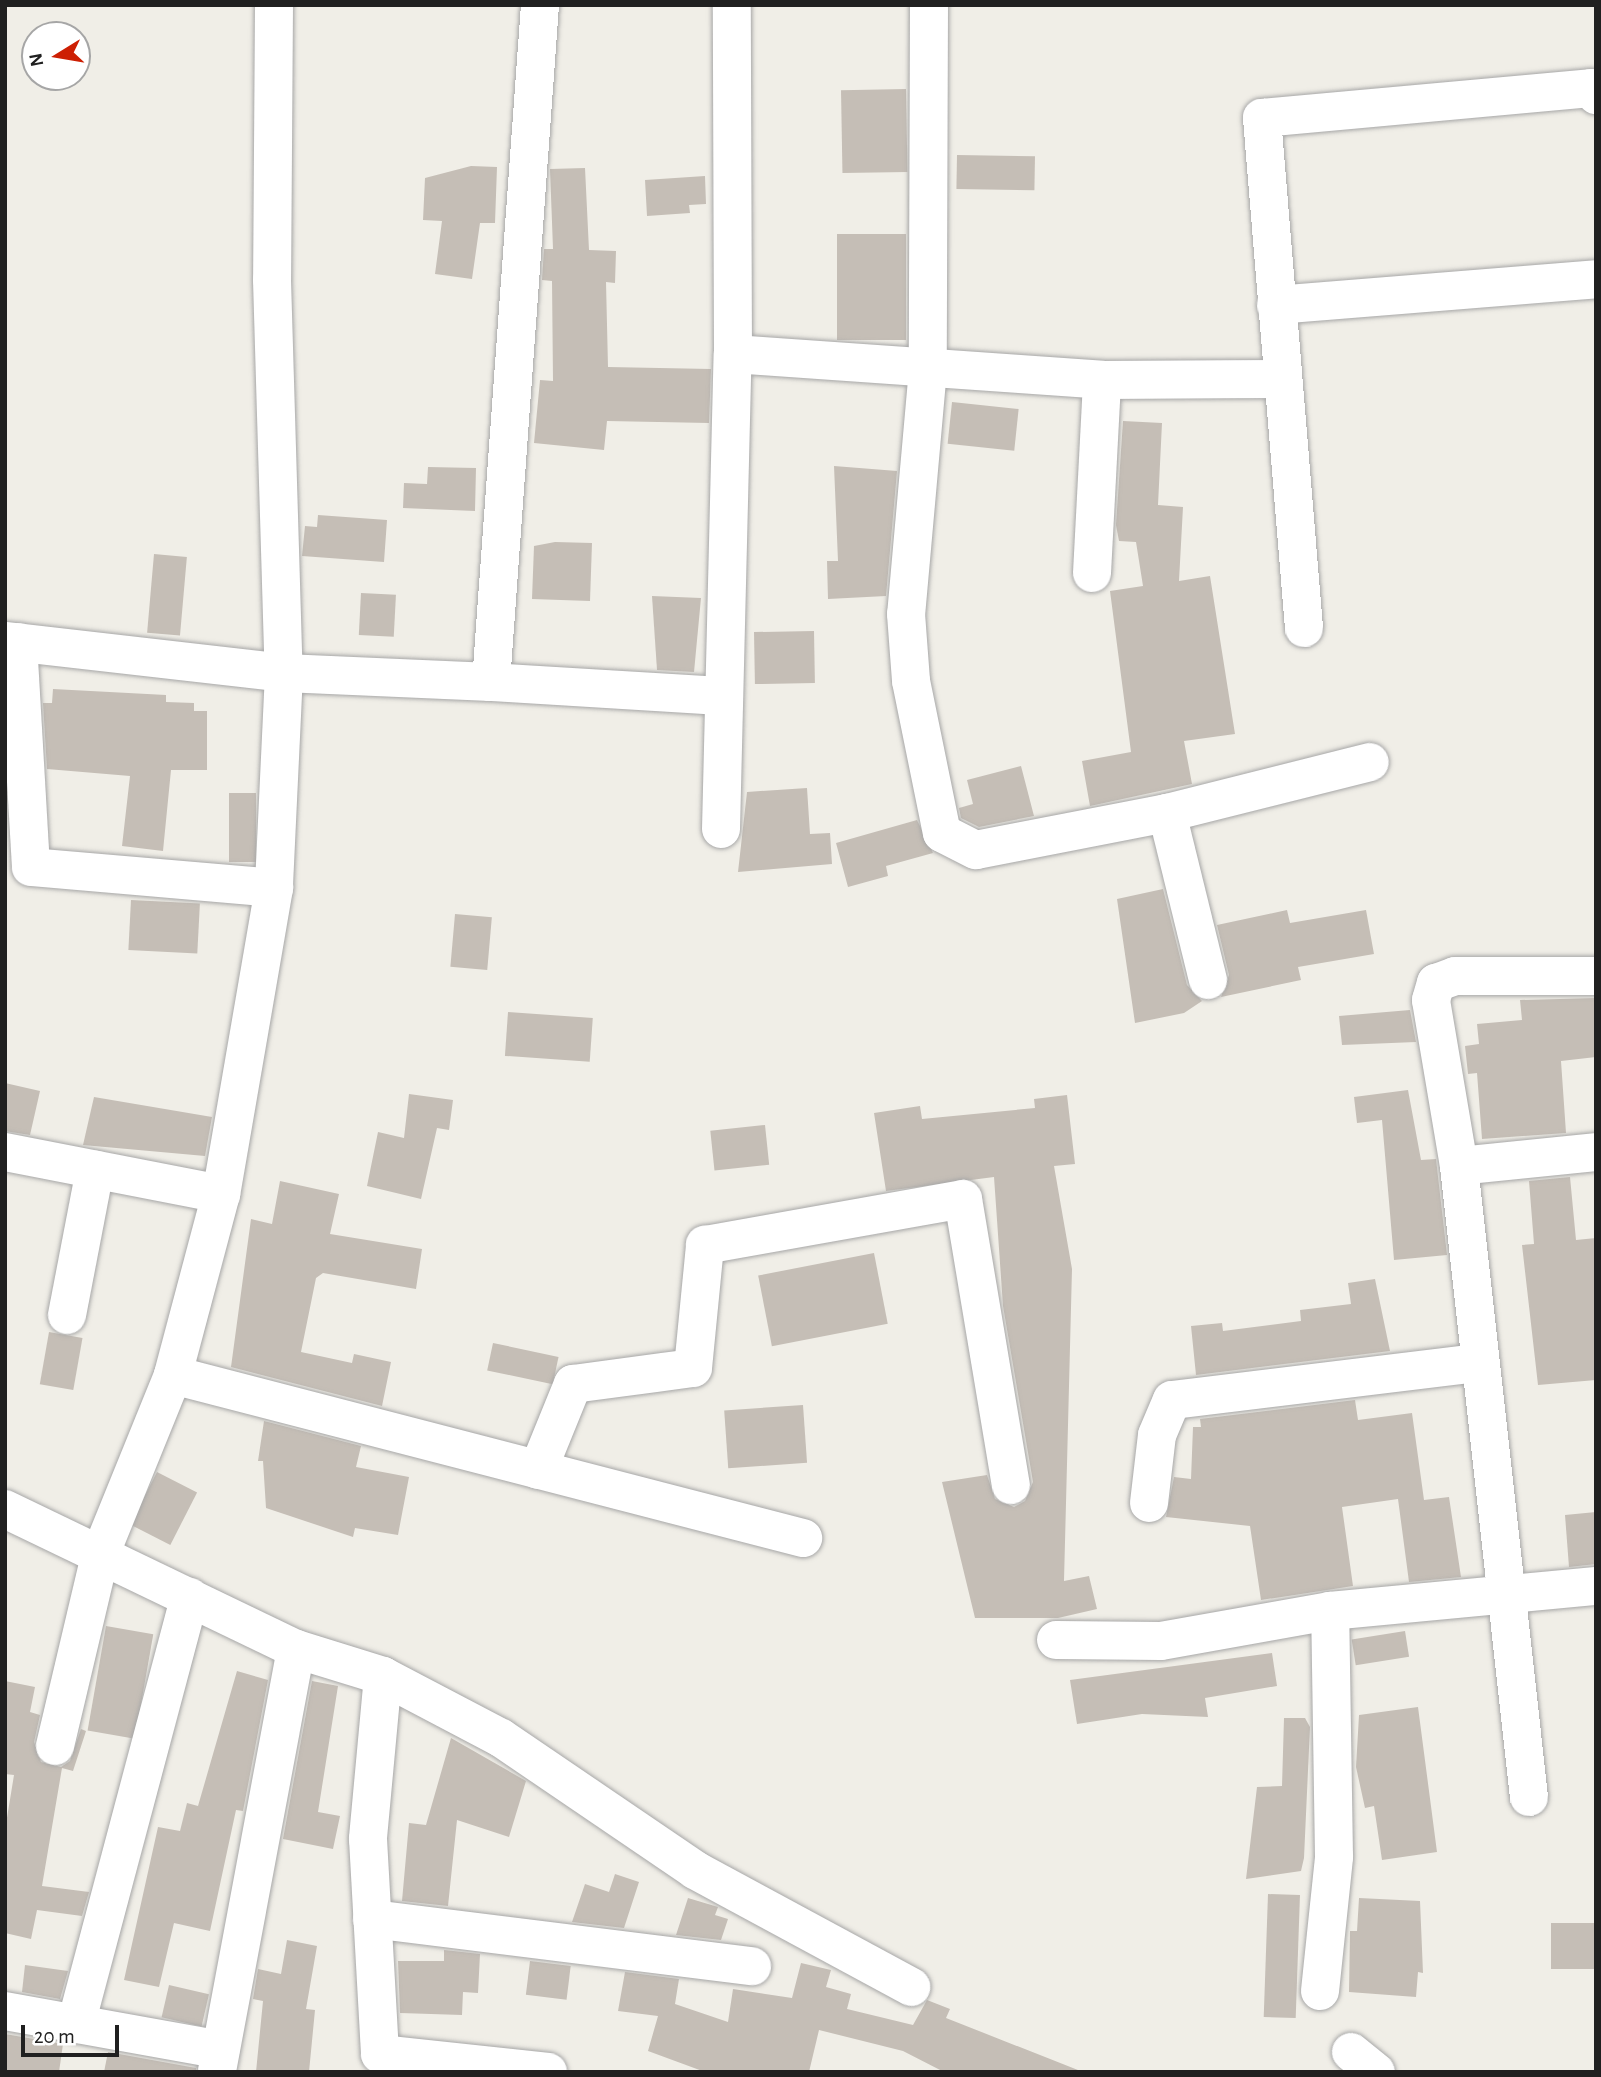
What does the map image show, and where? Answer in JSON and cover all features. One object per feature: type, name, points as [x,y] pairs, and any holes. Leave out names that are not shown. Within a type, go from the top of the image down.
[{"type":"street","points":[[55,1746],[100,1555],[173,1375],[221,1194],[274,888],[284,673],[272,281],[274,5]]},
{"type":"street","points":[[491,682],[540,5]]},
{"type":"street","points":[[721,829],[733,354],[732,5]]},
{"type":"street","points":[[929,5],[928,369],[906,614],[911,681],[942,833],[976,850],[1167,813],[1370,762]]},
{"type":"street","points":[[1304,628],[1262,118],[1591,88],[1596,95]]},
{"type":"street","points":[[1276,305],[1596,279]]},
{"type":"street","points":[[733,354],[1101,380],[1283,379]]},
{"type":"street","points":[[1092,573],[1101,380]]},
{"type":"street","points":[[274,888],[31,867],[11,641],[284,673],[723,696]]},
{"type":"street","points":[[1167,813],[1208,979]]},
{"type":"street","points":[[1529,1797],[1510,1594],[1476,1363],[1459,1166],[1431,1000],[1436,983],[1455,976],[1596,976]]},
{"type":"street","points":[[5,1152],[221,1194]]},
{"type":"street","points":[[1459,1166],[1596,1152]]},
{"type":"street","points":[[67,1315],[95,1170]]},
{"type":"street","points":[[538,1469],[573,1384],[693,1368],[705,1245],[963,1199],[1011,1485]]},
{"type":"street","points":[[1149,1503],[1157,1436],[1172,1400],[1476,1363]]},
{"type":"street","points":[[173,1375],[803,1538]]},
{"type":"street","points":[[5,1509],[296,1649],[383,1676],[501,1738],[695,1870],[911,1987]]},
{"type":"street","points":[[1056,1640],[1161,1641],[1330,1611],[1596,1586]]},
{"type":"street","points":[[76,2024],[190,1597]]},
{"type":"street","points":[[1320,1991],[1334,1857],[1330,1611]]},
{"type":"street","points":[[5,2011],[76,2024],[219,2061],[296,1649]]},
{"type":"street","points":[[383,1676],[368,1839],[380,2063],[548,2072]]},
{"type":"street","points":[[372,1919],[752,1966]]},
{"type":"building","points":[[906,89],[907,172],[842,173],[841,90]]},
{"type":"building","points":[[957,155],[1035,156],[1034,190],[956,189]]},
{"type":"building","points":[[471,166],[497,167],[495,223],[480,223],[472,279],[435,274],[442,221],[423,220],[425,178]]},
{"type":"building","points":[[585,168],[589,250],[616,251],[615,283],[606,282],[608,367],[711,369],[709,423],[607,421],[604,450],[534,443],[540,380],[553,381],[552,281],[542,280],[544,249],[553,249],[550,169]]},
{"type":"building","points":[[705,176],[706,204],[689,205],[690,213],[647,216],[645,180]]},
{"type":"building","points":[[837,234],[906,234],[906,340],[837,340]]},
{"type":"building","points":[[952,402],[1019,409],[1014,451],[948,444]]},
{"type":"building","points":[[1123,421],[1162,423],[1158,505],[1183,507],[1179,581],[1210,576],[1235,734],[1184,741],[1192,784],[1090,806],[1082,761],[1131,752],[1110,591],[1143,586],[1136,542],[1119,541],[1116,525]]},
{"type":"building","points":[[834,466],[897,471],[886,596],[828,599],[827,561],[838,561]]},
{"type":"building","points":[[428,467],[476,468],[475,511],[403,508],[404,483],[427,484]]},
{"type":"building","points":[[318,515],[387,520],[384,562],[302,556],[305,526],[317,527]]},
{"type":"building","points":[[555,542],[592,543],[590,601],[532,599],[534,546]]},
{"type":"building","points":[[154,554],[187,557],[180,636],[147,633]]},
{"type":"building","points":[[361,593],[396,595],[394,637],[359,635]]},
{"type":"building","points":[[652,596],[701,598],[694,672],[657,670]]},
{"type":"building","points":[[814,631],[815,683],[755,684],[754,632]]},
{"type":"building","points":[[53,689],[166,695],[166,702],[194,703],[194,711],[207,711],[207,770],[171,770],[163,851],[122,846],[130,776],[47,769],[43,703],[52,703]]},
{"type":"building","points":[[1021,766],[1034,816],[979,827],[961,818],[959,808],[973,804],[967,780]]},
{"type":"building","points":[[807,788],[810,834],[830,833],[832,864],[738,872],[747,792]]},
{"type":"building","points":[[229,793],[256,793],[256,862],[229,862]]},
{"type":"building","points":[[917,820],[933,853],[886,866],[888,876],[848,887],[836,843]]},
{"type":"building","points":[[1163,889],[1187,985],[1202,1001],[1184,1013],[1135,1023],[1117,899]]},
{"type":"building","points":[[131,900],[200,904],[197,954],[128,950]]},
{"type":"building","points":[[1287,910],[1290,923],[1366,910],[1374,954],[1298,967],[1301,980],[1221,997],[1229,975],[1217,925]]},
{"type":"building","points":[[455,914],[492,917],[487,970],[450,967]]},
{"type":"building","points":[[1596,998],[1596,1057],[1561,1061],[1566,1133],[1482,1139],[1477,1073],[1468,1074],[1465,1046],[1479,1044],[1477,1024],[1522,1020],[1520,1000]]},
{"type":"building","points":[[1410,1010],[1416,1042],[1342,1045],[1339,1016]]},
{"type":"building","points":[[508,1012],[593,1018],[590,1062],[505,1056]]},
{"type":"building","points":[[5,1083],[40,1091],[30,1135],[5,1131]]},
{"type":"building","points":[[1408,1090],[1421,1160],[1436,1159],[1447,1255],[1394,1260],[1382,1120],[1357,1123],[1354,1097]]},
{"type":"building","points":[[409,1094],[453,1100],[449,1130],[437,1128],[421,1199],[367,1186],[378,1132],[404,1138]]},
{"type":"building","points":[[1067,1095],[1075,1164],[1054,1166],[1072,1269],[1064,1581],[1089,1576],[1097,1609],[1058,1618],[975,1618],[942,1482],[987,1475],[995,1499],[1014,1507],[1025,1501],[1033,1482],[1003,1306],[994,1177],[886,1191],[874,1113],[920,1106],[922,1119],[1035,1108],[1034,1099]]},
{"type":"building","points":[[94,1097],[212,1117],[205,1156],[83,1145]]},
{"type":"building","points":[[765,1125],[769,1165],[714,1171],[710,1131]]},
{"type":"building","points":[[1570,1177],[1576,1240],[1596,1238],[1596,1380],[1538,1385],[1522,1245],[1534,1244],[1529,1181]]},
{"type":"building","points":[[280,1181],[339,1194],[330,1234],[422,1249],[416,1289],[323,1273],[316,1278],[301,1352],[352,1363],[354,1354],[391,1362],[382,1406],[231,1367],[251,1219],[272,1224]]},
{"type":"building","points":[[874,1253],[888,1324],[772,1346],[758,1276]]},
{"type":"building","points":[[1375,1279],[1390,1351],[1196,1375],[1191,1326],[1222,1323],[1223,1331],[1301,1321],[1300,1310],[1351,1304],[1348,1283]]},
{"type":"building","points":[[49,1332],[82,1338],[73,1390],[40,1384]]},
{"type":"building","points":[[493,1343],[559,1357],[553,1384],[487,1370]]},
{"type":"building","points":[[1355,1400],[1358,1420],[1412,1413],[1424,1500],[1449,1497],[1461,1577],[1409,1582],[1398,1499],[1342,1507],[1353,1586],[1261,1600],[1250,1526],[1166,1517],[1174,1477],[1191,1479],[1193,1427],[1201,1427],[1200,1419]]},
{"type":"building","points":[[803,1405],[807,1463],[728,1468],[724,1411]]},
{"type":"building","points":[[264,1421],[361,1446],[356,1467],[409,1477],[398,1535],[355,1528],[353,1537],[266,1508],[263,1461],[258,1461]]},
{"type":"building","points":[[157,1472],[197,1492],[170,1545],[130,1525]]},
{"type":"building","points":[[1596,1512],[1596,1564],[1569,1567],[1565,1515]]},
{"type":"building","points":[[106,1626],[153,1634],[135,1739],[88,1730]]},
{"type":"building","points":[[1405,1631],[1409,1657],[1356,1665],[1352,1639]]},
{"type":"building","points":[[1272,1653],[1277,1686],[1205,1698],[1208,1717],[1142,1714],[1077,1724],[1070,1680]]},
{"type":"building","points":[[237,1671],[268,1680],[243,1811],[236,1810],[210,1931],[174,1923],[159,1987],[124,1980],[158,1827],[180,1831],[187,1803],[198,1806]]},
{"type":"building","points":[[5,1681],[35,1687],[30,1712],[40,1715],[34,1742],[41,1762],[61,1767],[70,1761],[81,1729],[86,1731],[73,1771],[62,1768],[42,1886],[89,1892],[82,1916],[37,1910],[31,1939],[5,1933],[5,1830],[14,1775],[5,1774]]},
{"type":"building","points":[[312,1681],[338,1686],[318,1812],[340,1816],[333,1849],[283,1839]]},
{"type":"building","points":[[1418,1707],[1437,1852],[1382,1860],[1374,1806],[1365,1808],[1356,1767],[1359,1715]]},
{"type":"building","points":[[1284,1718],[1305,1718],[1310,1727],[1304,1858],[1301,1871],[1246,1879],[1257,1787],[1282,1786]]},
{"type":"building","points":[[451,1738],[526,1781],[509,1837],[457,1820],[448,1906],[402,1901],[409,1823],[426,1825]]},
{"type":"building","points":[[615,1874],[639,1882],[624,1928],[572,1922],[585,1884],[609,1892]]},
{"type":"building","points":[[1268,1894],[1300,1895],[1296,2018],[1264,2017]]},
{"type":"building","points":[[688,1898],[718,1907],[715,1915],[728,1919],[721,1940],[676,1935]]},
{"type":"building","points":[[1359,1898],[1420,1901],[1423,1973],[1418,1972],[1416,1997],[1349,1992],[1350,1931],[1357,1931]]},
{"type":"building","points":[[1551,1923],[1596,1923],[1596,1969],[1551,1969]]},
{"type":"building","points":[[287,1940],[317,1946],[306,2009],[315,2010],[309,2072],[256,2072],[263,2001],[253,1999],[258,1969],[281,1974]]},
{"type":"building","points":[[444,1950],[480,1954],[478,1993],[463,1992],[462,2015],[400,2013],[398,1961],[444,1961]]},
{"type":"building","points":[[530,1961],[571,1966],[567,2000],[526,1995]]},
{"type":"building","points":[[801,1963],[831,1970],[826,1987],[851,1994],[847,2009],[913,2025],[927,2000],[950,2009],[946,2018],[1083,2072],[944,2072],[903,2051],[819,2030],[809,2072],[705,2072],[648,2051],[658,2016],[618,2011],[625,1972],[679,1979],[675,2004],[728,2022],[733,1989],[792,1998]]},
{"type":"building","points":[[25,1965],[68,1971],[60,1999],[22,1992]]},
{"type":"building","points":[[169,1985],[209,1994],[202,2026],[162,2017]]},
{"type":"building","points":[[5,2034],[63,2044],[59,2072],[5,2072]]},
{"type":"building","points":[[108,2052],[196,2068],[196,2072],[104,2072]]}]
